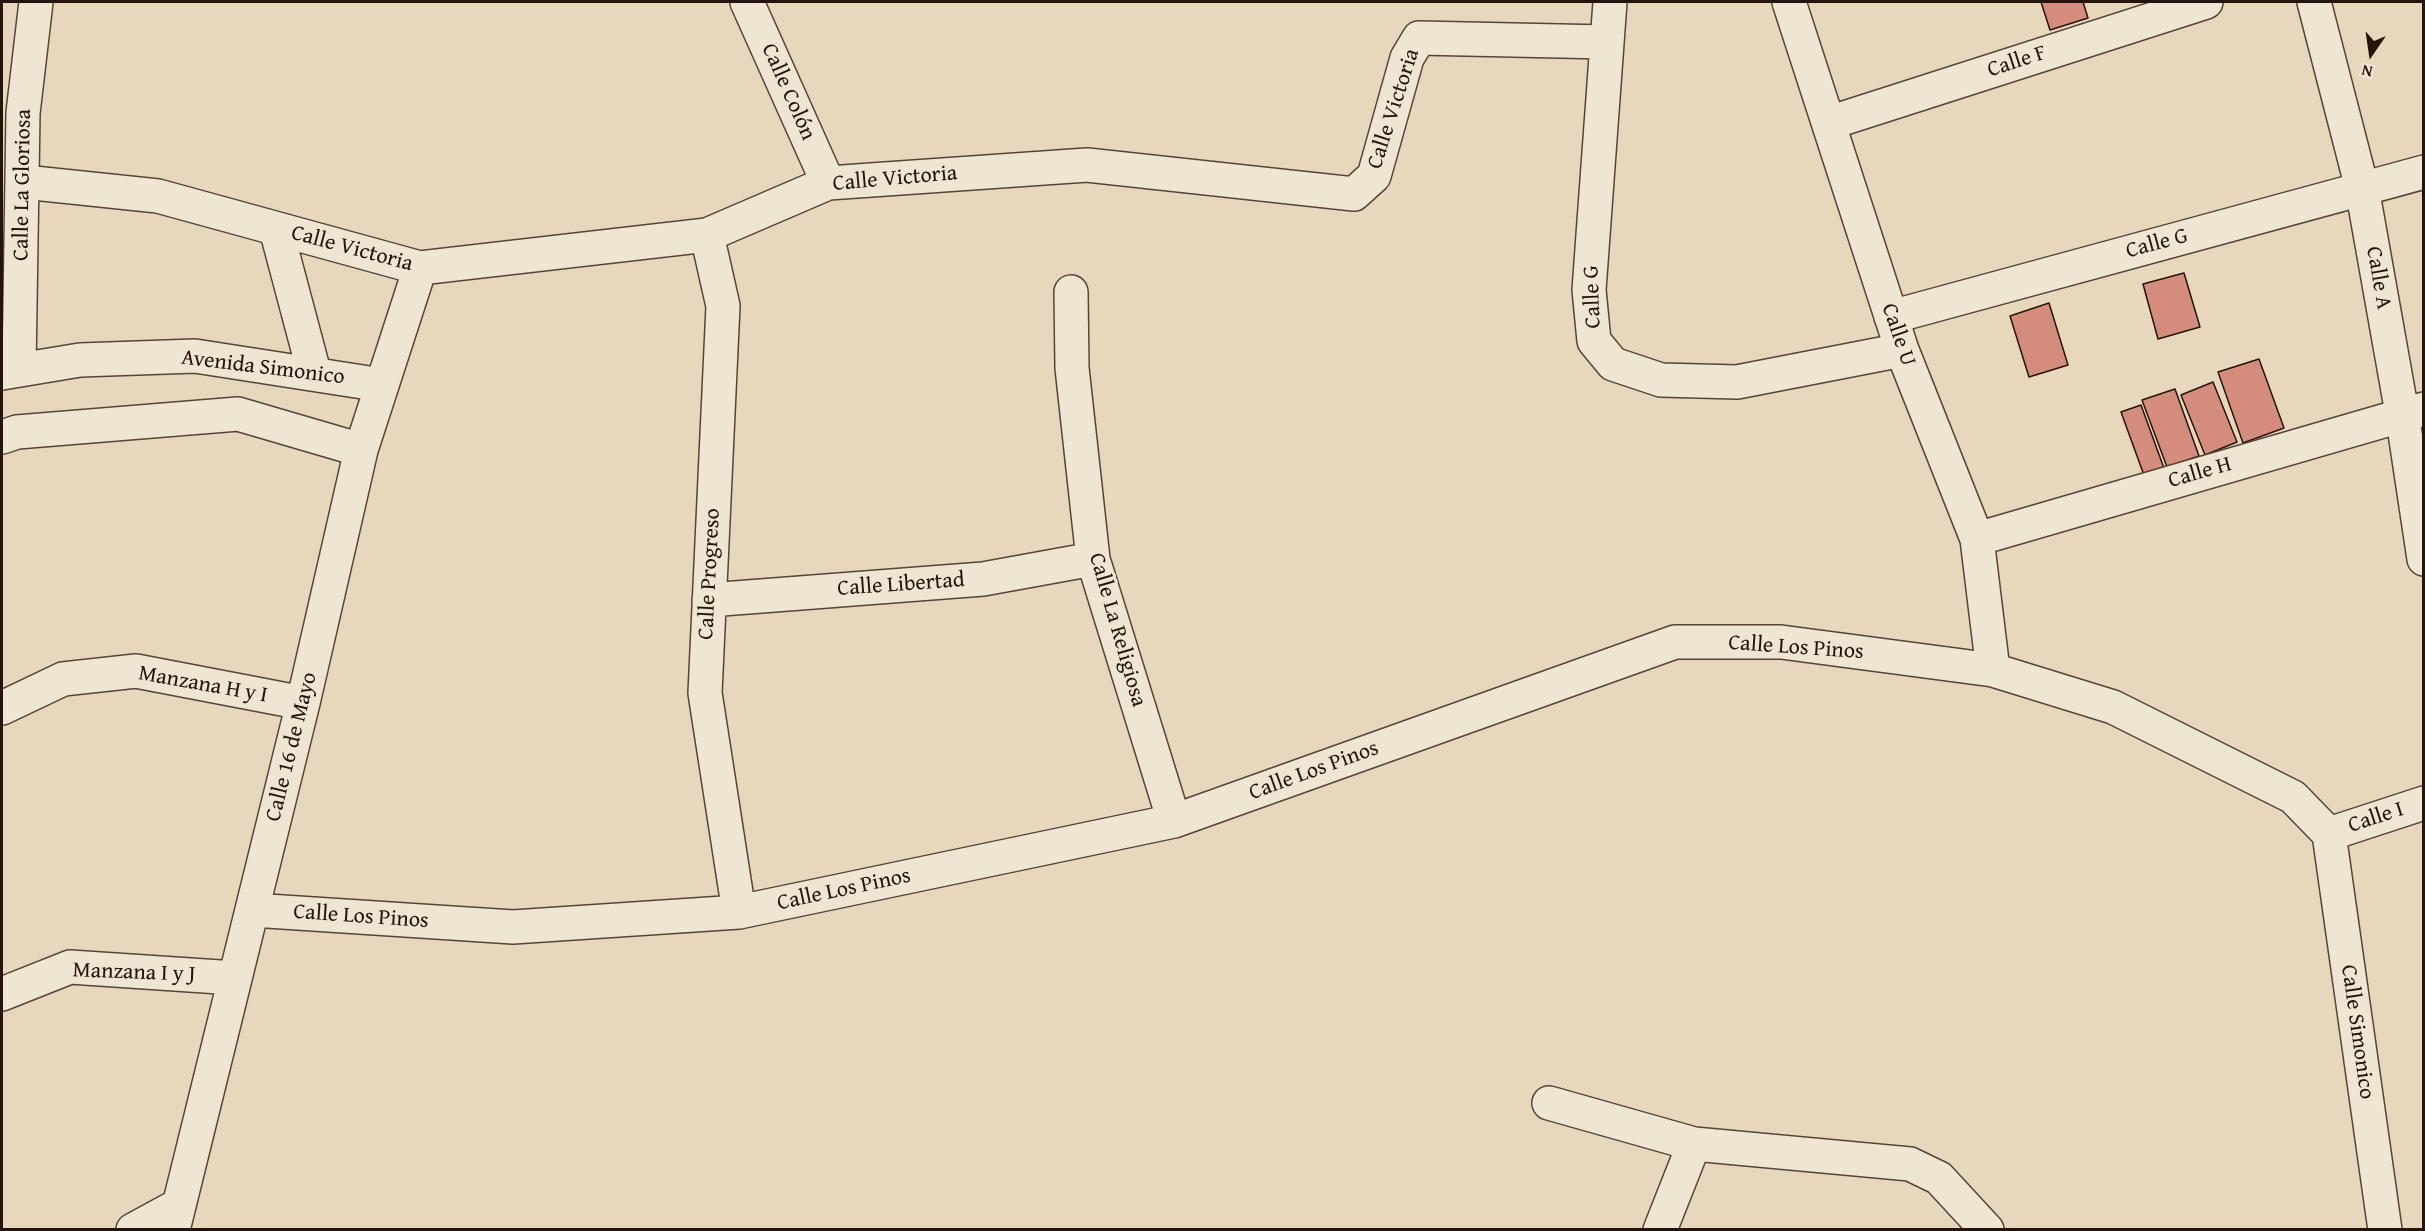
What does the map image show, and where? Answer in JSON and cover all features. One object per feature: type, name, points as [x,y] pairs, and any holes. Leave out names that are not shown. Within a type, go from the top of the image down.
[{"type":"street","name":"Calle La Gloriosa","points":[[10,371],[24,182],[12,112],[36,2]]},
{"type":"street","name":"Calle Colón","points":[[747,2],[828,183]]},
{"type":"street","name":"Calle G","points":[[1610,2],[1588,290],[1594,341],[1613,364],[1661,380],[1737,382],[1902,350]]},
{"type":"street","name":"Calle U","points":[[1789,2],[1902,350],[1977,539],[1993,670]]},
{"type":"street","name":"Calle F","points":[[1828,123],[2206,2]]},
{"type":"street","name":"Calle A","points":[[2314,2],[2362,188],[2413,411],[2424,559]]},
{"type":"street","name":"Calle Victoria","points":[[24,182],[158,196],[420,268],[707,235],[828,183],[1087,165],[1354,194],[1374,176],[1407,58],[1419,38],[1607,42]]},
{"type":"street","name":"Calle G","points":[[1891,317],[2424,172]]},
{"type":"street","points":[[276,229],[314,372]]},
{"type":"street","name":"Calle Progreso","points":[[707,235],[723,306],[705,693],[739,912]]},
{"type":"street","name":"Calle 16 de Mayo","points":[[176,1217],[303,703],[361,450],[420,268]]},
{"type":"street","name":"Calle La Religiosa","points":[[1071,292],[1072,368],[1093,559],[1174,821]]},
{"type":"street","name":"Avenida Simonico","points":[[10,371],[80,360],[195,356],[382,384]]},
{"type":"street","name":"Calle H","points":[[1977,539],[2413,411]]},
{"type":"street","points":[[2,437],[17,432],[238,414],[361,450]]},
{"type":"street","name":"Calle Libertad","points":[[709,600],[983,579],[1093,559]]},
{"type":"street","name":"Calle Los Pinos","points":[[252,910],[513,927],[739,912],[1174,821],[1675,642],[1781,642],[1993,670],[2113,707],[2293,797],[2329,834]]},
{"type":"street","name":"Manzana H y I","points":[[2,708],[63,680],[136,671],[303,703]]},
{"type":"street","name":"Calle I","points":[[2329,834],[2424,803]]},
{"type":"street","name":"Calle Simonico","points":[[2329,834],[2385,1230]]},
{"type":"street","name":"Manzana I y J","points":[[2,994],[70,967],[236,978]]},
{"type":"street","points":[[1549,1103],[1694,1144],[1910,1164],[1939,1178],[1987,1230]]},
{"type":"street","points":[[1660,1230],[1694,1144]]},
{"type":"street","points":[[133,1230],[176,1217]]},
{"type":"building","points":[[2041,2],[2083,2],[2088,18],[2050,30]]},
{"type":"building","points":[[2184,273],[2200,327],[2158,339],[2143,284]]},
{"type":"building","points":[[2049,303],[2068,365],[2029,377],[2010,316]]},
{"type":"building","points":[[2259,359],[2284,428],[2243,443],[2218,372]]},
{"type":"building","points":[[2213,382],[2237,442],[2205,455],[2181,395]]},
{"type":"building","points":[[2175,389],[2199,456],[2167,467],[2142,400]]},
{"type":"building","points":[[2141,405],[2165,471],[2145,478],[2121,412]]}]
